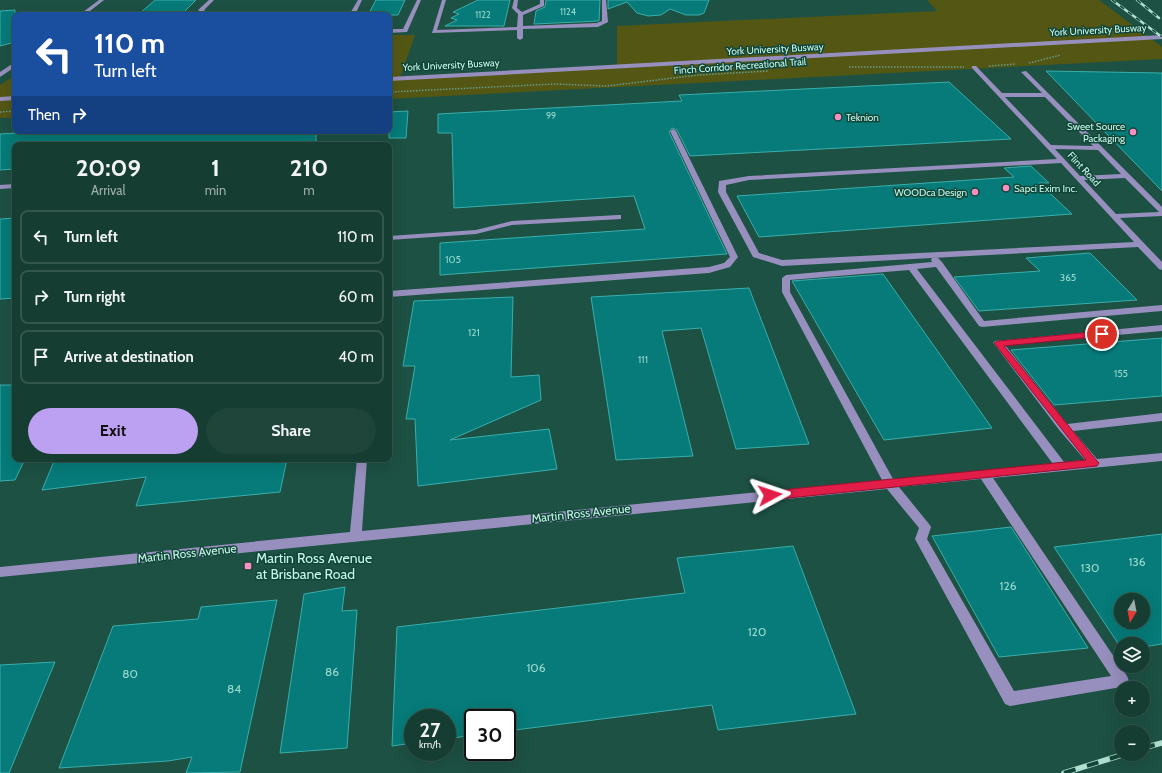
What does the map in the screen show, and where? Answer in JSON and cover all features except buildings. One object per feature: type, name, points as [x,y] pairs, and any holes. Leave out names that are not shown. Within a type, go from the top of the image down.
[{"type":"street","points":[[86,12],[102,0]]},
{"type":"street","points":[[204,12],[201,10],[212,0]]},
{"type":"street","points":[[354,12],[360,0]]},
{"type":"street","points":[[392,31],[405,31],[419,0]]},
{"type":"street","points":[[444,0],[434,32],[598,25],[605,22],[604,0]]},
{"type":"street","points":[[516,0],[514,8],[521,14]]},
{"type":"street","points":[[521,14],[542,5],[542,0]]},
{"type":"street","points":[[520,38],[521,14]]},
{"type":"street","name":"York University Busway","points":[[392,78],[740,61],[1162,37]]},
{"type":"street","points":[[0,75],[12,66]]},
{"type":"street","name":"Flint Road","points":[[974,67],[1162,267]]},
{"type":"street","points":[[1024,72],[1162,212]]},
{"type":"street","points":[[1001,95],[1047,95]]},
{"type":"street","points":[[0,99],[12,98]]},
{"type":"street","points":[[392,294],[709,270],[727,265],[733,260],[734,257],[674,132]]},
{"type":"street","points":[[1050,147],[1100,148]]},
{"type":"street","points":[[1063,161],[749,178],[722,183],[722,192],[756,256],[782,263],[1140,244]]},
{"type":"street","points":[[1079,178],[1128,176]]},
{"type":"street","points":[[0,187],[12,186]]},
{"type":"street","points":[[1114,216],[1162,212]]},
{"type":"street","points":[[392,238],[476,232],[512,223],[618,217]]},
{"type":"street","points":[[931,255],[982,324],[1162,308]]},
{"type":"street","points":[[938,264],[786,278],[786,292],[890,484],[924,527],[921,539],[1010,699],[1122,681],[984,474]]},
{"type":"street","points":[[911,267],[1061,466]]},
{"type":"street","points":[[1094,463],[1064,428],[998,343],[1162,328]]},
{"type":"street","points":[[1064,428],[1162,417]]},
{"type":"street","name":"Martin Ross Avenue","points":[[0,572],[356,535],[1162,457]]},
{"type":"street","points":[[356,535],[362,462]]},
{"type":"path","points":[[844,67],[883,65],[932,68],[974,67],[1030,63],[1065,54]]},
{"type":"path","name":"Finch Corridor Recreational Trail","points":[[392,92],[555,84],[607,86],[678,77],[775,70]]},
{"type":"path","points":[[0,112],[12,111]]},
{"type":"shaded area","points":[[927,0],[1099,0],[1162,47],[1162,59],[392,99],[392,35],[415,35],[400,77],[617,67],[617,26],[937,11]]},
{"type":"shaded area","points":[[12,77],[12,118],[0,118],[0,85]]},
{"type":"railway","points":[[1112,0],[1162,37]]},
{"type":"railway","points":[[1137,0],[1159,18]]},
{"type":"railway","points":[[1150,746],[1162,743]]},
{"type":"railway","points":[[1064,773],[1114,757]]},
{"type":"place","name":"Teknion","points":[[838,117]]},
{"type":"place","name":"Sweet Source Packaging","points":[[1133,132]]},
{"type":"place","name":"Sapci Exim Inc.","points":[[1006,188]]},
{"type":"place","name":"WOODca Design","points":[[975,192]]},
{"type":"place","name":"Martin Ross Avenue at Brisbane Road","points":[[248,566]]},
{"type":"route","points":[[770,495],[1094,463],[1077,444],[998,343],[1102,334]]}]
